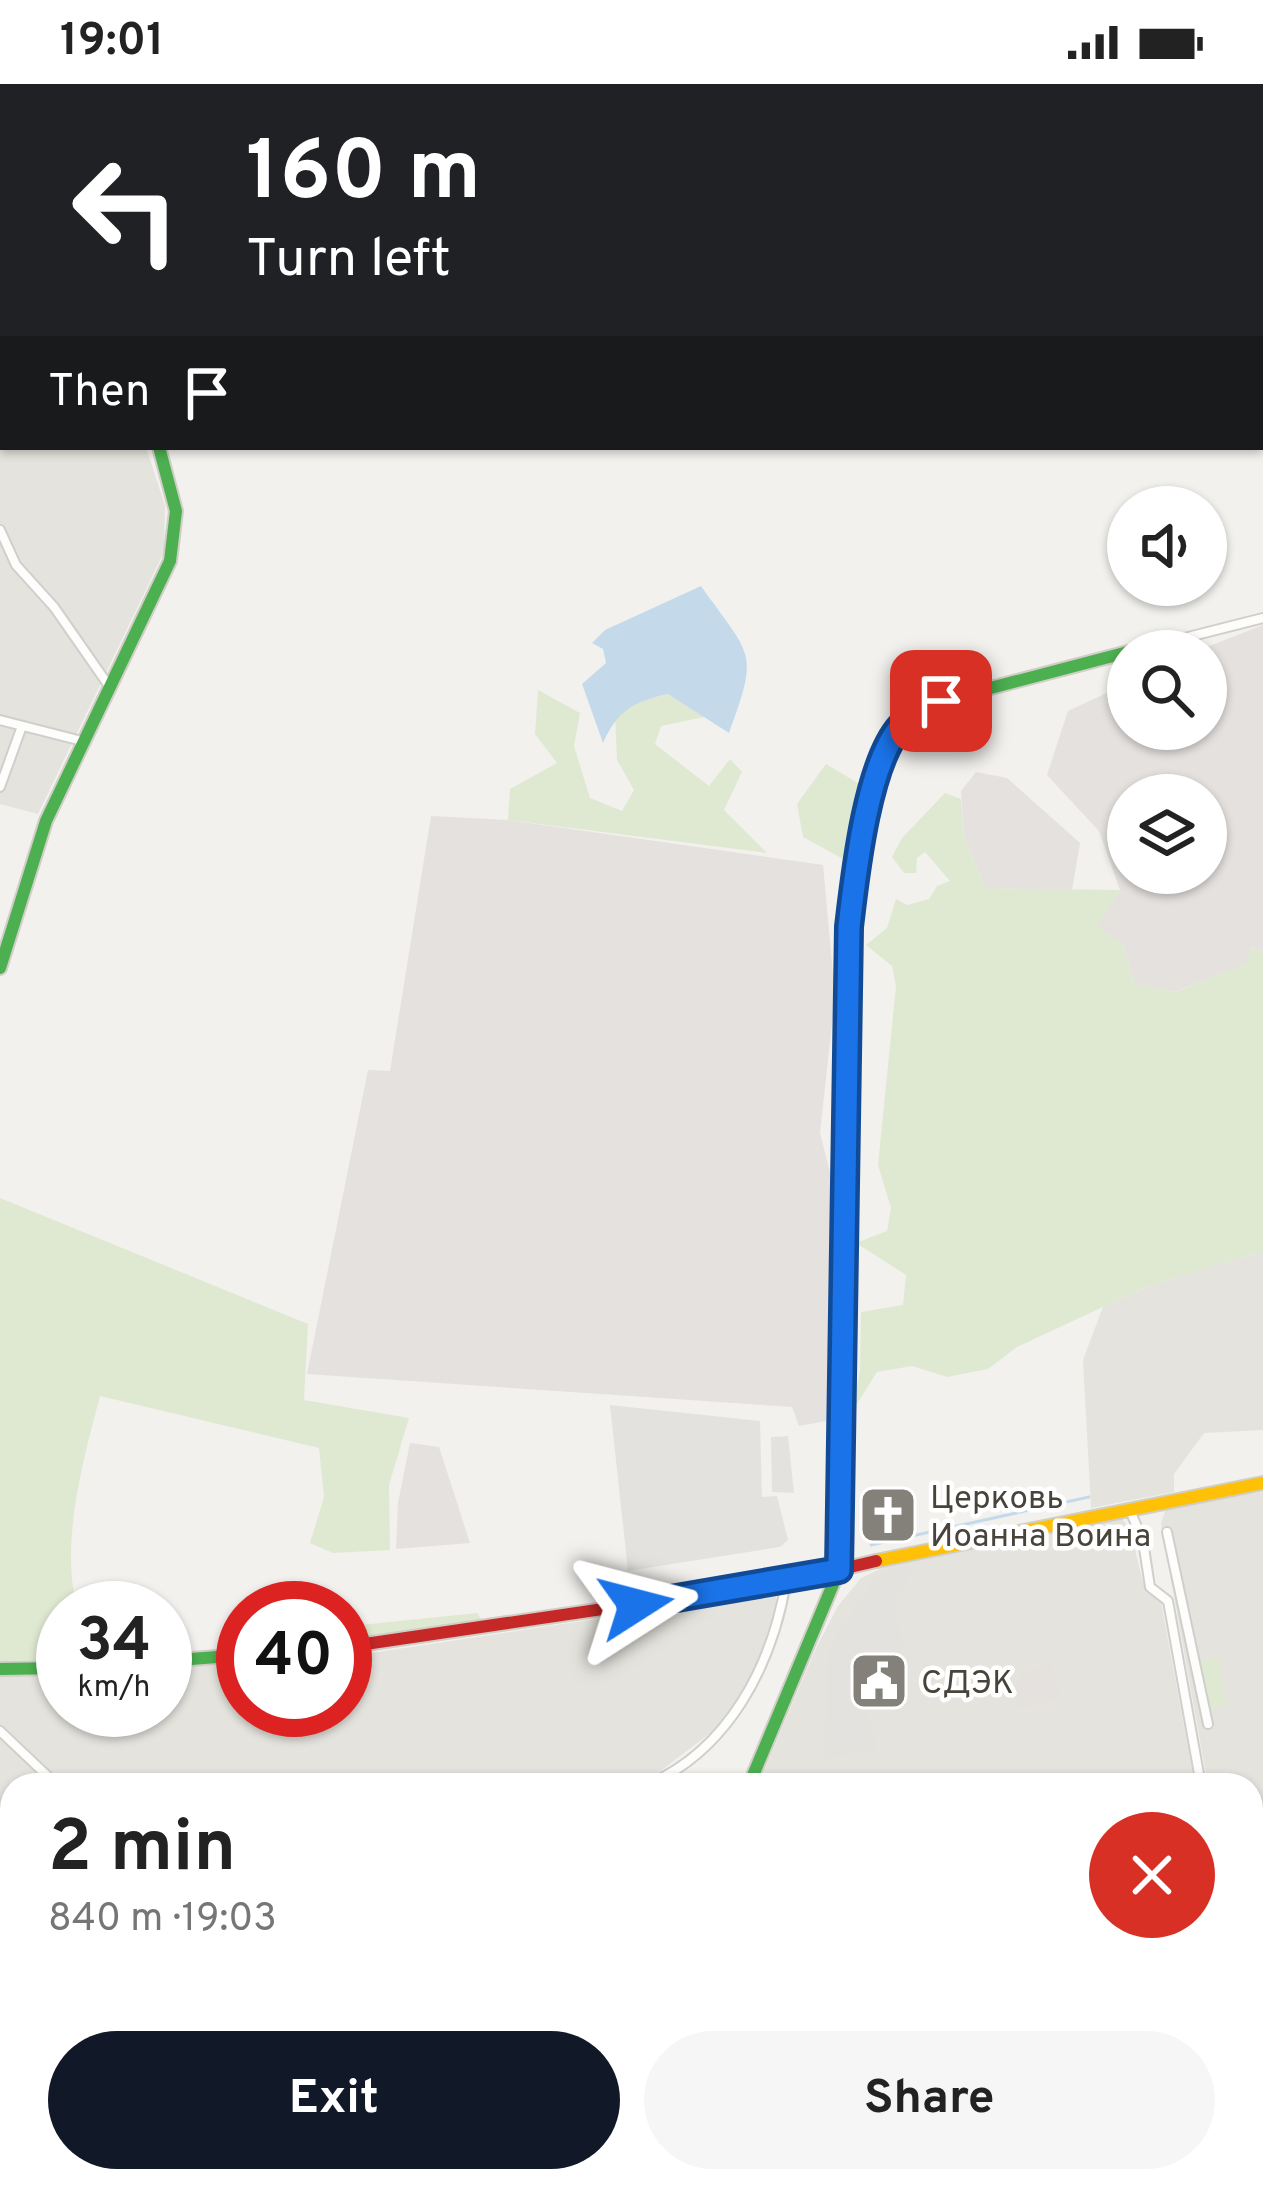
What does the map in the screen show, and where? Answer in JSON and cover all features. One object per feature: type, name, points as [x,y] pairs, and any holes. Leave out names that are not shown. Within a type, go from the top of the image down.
[{"type":"street","points":[[0,968],[46,821],[159,588],[175,537],[176,511],[160,450]]},
{"type":"street","points":[[0,530],[16,565],[54,607],[110,688]]},
{"type":"street","points":[[1216,630],[1263,618]]},
{"type":"street","points":[[754,1773],[839,1570],[849,927],[869,802],[897,729],[913,715],[941,701],[1107,658]]},
{"type":"street","points":[[0,720],[82,741]]},
{"type":"street","points":[[0,787],[22,726]]},
{"type":"street","points":[[372,1643],[787,1582],[888,1555],[1263,1483]]},
{"type":"street","points":[[1130,1508],[1143,1540],[1150,1587],[1168,1601],[1199,1773]]},
{"type":"street","points":[[1168,1532],[1208,1724]]},
{"type":"street","points":[[662,1773],[728,1723],[751,1692],[771,1648],[787,1582]]},
{"type":"street","points":[[0,1669],[36,1669]]},
{"type":"street","points":[[0,1731],[44,1773]]},
{"type":"shaded area","points":[[0,450],[147,450],[165,506],[164,552],[38,814],[0,804]]},
{"type":"shaded area","points":[[1263,625],[1263,952],[1251,947],[1249,963],[1174,992],[1135,984],[1122,943],[1096,927],[1117,894],[1227,894],[1227,774],[1107,774],[1107,853],[1099,831],[1047,775],[1068,711],[1107,693],[1107,750],[1227,750],[1227,639]]},
{"type":"shaded area","points":[[976,772],[1007,778],[1080,843],[1072,890],[985,888],[964,837],[961,791]]},
{"type":"shaded area","points":[[431,816],[508,820],[823,865],[835,996],[820,1133],[837,1200],[826,1421],[799,1426],[792,1407],[307,1374],[368,1070],[390,1071]]},
{"type":"shaded area","points":[[1263,1251],[1263,1430],[1204,1433],[1174,1474],[1174,1492],[1091,1508],[1083,1360],[1103,1307],[1148,1286]]},
{"type":"shaded area","points":[[610,1405],[760,1421],[762,1497],[777,1496],[788,1540],[780,1547],[628,1571]]},
{"type":"shaded area","points":[[788,1436],[794,1493],[772,1492],[771,1437]]},
{"type":"shaded area","points":[[410,1443],[439,1447],[470,1543],[396,1549],[398,1503]]},
{"type":"shaded area","points":[[1263,1492],[1263,1773],[1206,1773],[1161,1524],[1166,1508]]},
{"type":"shaded area","points":[[1121,1518],[1130,1528],[1142,1579],[1161,1602],[1193,1773],[763,1773],[838,1606],[861,1578],[903,1558]]},
{"type":"shaded area","points":[[909,1563],[912,1571],[893,1600],[904,1648],[879,1665],[862,1694],[877,1749],[825,1759],[828,1651],[878,1575]]},
{"type":"shaded area","points":[[775,1592],[779,1613],[760,1670],[726,1721],[658,1773],[0,1773],[0,1676],[36,1675],[36,1737],[192,1737],[192,1667],[216,1665],[216,1737],[372,1737],[372,1653]]},
{"type":"shaded area","points":[[1051,1663],[1060,1699],[1018,1708],[1013,1691],[1022,1674]]},
{"type":"green space","points":[[538,690],[580,713],[574,746],[590,798],[622,811],[634,790],[617,760],[615,716],[636,702],[668,694],[709,716],[661,726],[655,744],[709,786],[730,759],[742,772],[724,810],[767,853],[508,820],[510,789],[557,763],[535,734]]},
{"type":"green space","points":[[826,764],[861,785],[845,860],[803,837],[797,804]]},
{"type":"green space","points":[[945,793],[961,799],[964,837],[985,888],[1107,890],[1107,894],[1118,894],[1097,927],[1122,943],[1135,984],[1175,992],[1248,963],[1250,947],[1263,952],[1263,1251],[1148,1286],[1017,1347],[988,1369],[947,1377],[912,1366],[877,1372],[851,1413],[860,1371],[861,1312],[903,1305],[906,1275],[856,1243],[887,1231],[891,1208],[878,1165],[896,986],[892,966],[866,945],[887,928],[896,899],[907,905],[929,899],[937,886],[950,881],[925,852],[917,858],[916,873],[904,873],[892,857],[902,838]]},
{"type":"green space","points":[[0,1198],[308,1324],[304,1400],[409,1418],[389,1485],[390,1550],[333,1553],[310,1543],[324,1497],[319,1448],[100,1396],[76,1502],[72,1581],[36,1581],[36,1660],[0,1661]]},
{"type":"green space","points":[[477,1613],[481,1619],[372,1640],[372,1624]]},
{"type":"green space","points":[[1219,1659],[1226,1705],[1209,1710],[1198,1662]]},
{"type":"water","points":[[701,586],[745,655],[745,685],[729,733],[668,694],[628,709],[603,743],[582,684],[606,663],[603,649],[592,643],[605,630]]},
{"type":"waterway","points":[[871,1545],[1089,1497]]},
{"type":"traffic: fast","points":[[0,968],[46,821],[170,561],[176,511],[160,450]]},
{"type":"traffic: fast","points":[[754,1773],[839,1570],[849,927],[869,802],[897,729],[941,701],[1107,658]]},
{"type":"traffic: fast","points":[[192,1659],[216,1657]]},
{"type":"traffic: fast","points":[[0,1669],[36,1668]]},
{"type":"traffic: slow","points":[[876,1561],[1263,1483]]},
{"type":"traffic: jam","points":[[372,1643],[786,1582],[876,1561]]},
{"type":"place","name":"Церковь Иоанна Воина","points":[[888,1515]]},
{"type":"place","name":"СДЭК","points":[[879,1681]]},
{"type":"route","points":[[636,1605],[839,1570],[849,927],[869,802],[897,729],[941,701]]}]
